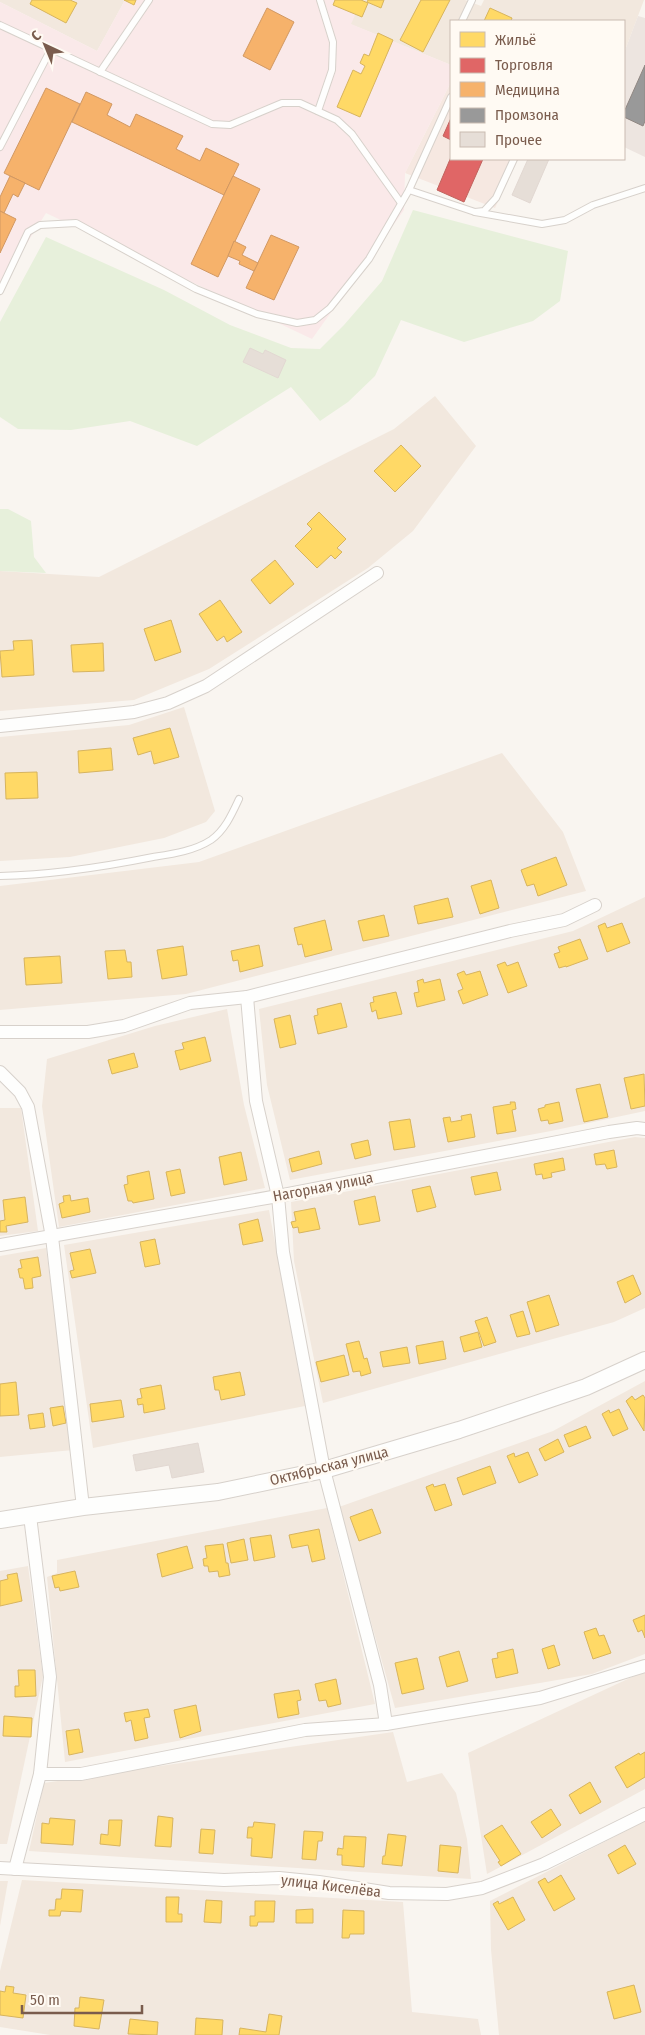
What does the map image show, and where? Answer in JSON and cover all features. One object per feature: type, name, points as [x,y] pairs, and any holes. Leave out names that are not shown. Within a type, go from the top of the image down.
[{"type":"street","points":[[0,726],[134,712],[168,702],[206,686],[376,573]]},
{"type":"street","points":[[0,1032],[88,1032],[124,1026],[190,1003],[247,997],[510,931],[564,920],[596,905]]},
{"type":"street","points":[[247,997],[256,1101],[278,1196],[283,1252],[324,1470],[380,1685],[386,1724]]},
{"type":"street","points":[[0,1072],[20,1092],[28,1107],[52,1237],[83,1507]]},
{"type":"street","name":"Нагорная улица","points":[[0,1245],[278,1196],[609,1132],[637,1128],[645,1129]]},
{"type":"street","name":"Октябрьская улица","points":[[0,1520],[83,1507],[218,1492],[324,1470],[458,1430],[586,1387],[645,1360]]},
{"type":"street","points":[[15,1869],[40,1774],[50,1676],[30,1516]]},
{"type":"street","points":[[40,1774],[81,1774],[305,1730],[386,1724],[540,1698],[645,1666]]},
{"type":"street","name":"улица Киселёва","points":[[0,1868],[224,1880],[278,1878],[319,1882],[389,1893],[447,1894],[482,1888],[544,1864],[645,1814]]},
{"type":"lane","points":[[100,72],[150,0]]},
{"type":"lane","points":[[318,111],[332,70],[333,42],[320,0]]},
{"type":"lane","points":[[462,20],[472,0]]},
{"type":"lane","points":[[0,25],[212,124],[230,126],[282,102],[300,103],[337,120],[352,134],[401,203]]},
{"type":"lane","points":[[0,147],[51,49]]},
{"type":"lane","points":[[0,291],[28,232],[40,225],[76,223],[196,289],[257,314],[297,324],[315,320],[330,308],[370,259],[409,190],[450,99]]},
{"type":"lane","points":[[474,212],[484,211],[496,198],[514,160]]},
{"type":"lane","points":[[409,190],[474,212],[542,224],[565,220],[593,206],[645,188]]},
{"type":"lane","points":[[0,876],[124,863],[188,851],[211,840],[226,825],[239,799]]},
{"type":"shaded area","points":[[0,0],[125,0],[97,51],[0,2]]},
{"type":"shaded area","points":[[125,0],[362,0],[351,24],[450,65],[450,84],[405,173],[404,210],[312,339],[46,213],[0,286],[0,2],[97,51]]},
{"type":"shaded area","points":[[362,0],[465,0],[481,6],[484,0],[644,0],[625,50],[625,20],[450,20],[450,65],[350,24]]},
{"type":"shaded area","points":[[638,16],[645,18],[645,157],[625,147],[625,50]]},
{"type":"shaded area","points":[[450,84],[450,160],[518,160],[495,208],[405,173]]},
{"type":"shaded area","points":[[435,396],[476,446],[413,531],[368,568],[209,669],[134,700],[0,711],[0,571],[99,577],[394,429]]},
{"type":"shaded area","points":[[184,707],[215,811],[206,822],[164,838],[70,857],[0,861],[0,737],[129,725]]},
{"type":"shaded area","points":[[502,753],[563,832],[586,891],[186,994],[0,1010],[0,886],[199,862]]},
{"type":"shaded area","points":[[645,897],[645,1111],[551,1131],[290,1180],[267,1085],[259,1009],[573,931]]},
{"type":"shaded area","points":[[227,1009],[244,1105],[265,1188],[59,1227],[42,1106],[47,1059],[155,1026]]},
{"type":"shaded area","points":[[0,1108],[21,1108],[38,1231],[0,1236]]},
{"type":"shaded area","points":[[635,1137],[645,1138],[645,1308],[614,1322],[323,1403],[294,1261],[291,1202]]},
{"type":"shaded area","points":[[269,1210],[305,1406],[93,1448],[64,1245]]},
{"type":"shaded area","points":[[46,1248],[73,1450],[0,1457],[0,1256]]},
{"type":"shaded area","points":[[645,1381],[645,1654],[592,1674],[395,1708],[339,1507],[553,1431]]},
{"type":"shaded area","points":[[327,1508],[375,1704],[65,1762],[47,1577],[57,1573],[57,1560]]},
{"type":"shaded area","points":[[28,1566],[43,1676],[7,1844],[0,1844],[0,1571]]},
{"type":"shaded area","points":[[645,1671],[645,1789],[487,1874],[468,1753]]},
{"type":"shaded area","points":[[393,1732],[407,1782],[442,1773],[456,1793],[467,1839],[471,1879],[29,1851],[44,1783]]},
{"type":"shaded area","points":[[645,1821],[645,2035],[499,2035],[491,1950],[490,1901]]},
{"type":"shaded area","points":[[22,1880],[403,1902],[412,2012],[478,2019],[481,2035],[50,2035],[0,2027],[0,1971]]},
{"type":"shaded area","points":[[0,1881],[8,1881],[0,1926]]},
{"type":"green space","points":[[413,210],[568,251],[560,301],[533,321],[464,342],[401,320],[375,376],[348,402],[320,421],[291,387],[197,446],[130,421],[71,430],[18,429],[0,417],[0,322],[46,237],[164,290],[230,325],[291,348],[320,349],[344,325],[382,281]]},
{"type":"green space","points":[[0,509],[8,509],[31,521],[34,557],[46,573],[0,571]]},
{"type":"building: Жильё","points":[[32,0],[70,0],[77,3],[66,23],[30,4]]},
{"type":"building: Жильё","points":[[124,0],[136,0],[134,5]]},
{"type":"building: Жильё","points":[[335,0],[361,0],[368,3],[362,17],[333,5]]},
{"type":"building: Жильё","points":[[368,0],[384,0],[381,8],[367,2]]},
{"type":"building: Жильё","points":[[421,0],[450,0],[423,52],[400,40]]},
{"type":"building: Жильё","points":[[490,8],[512,18],[511,20],[484,20]]},
{"type":"building: Жильё","points":[[378,33],[393,40],[360,117],[337,107],[353,70],[361,74],[365,66],[360,63],[364,54],[369,56]]},
{"type":"building: Жильё","points":[[401,445],[421,466],[395,492],[374,471]]},
{"type":"building: Жильё","points":[[319,512],[346,539],[337,548],[342,552],[335,559],[331,555],[317,568],[295,546],[312,529],[307,524]]},
{"type":"building: Жильё","points":[[275,560],[294,584],[270,604],[251,580]]},
{"type":"building: Жильё","points":[[220,600],[242,632],[227,642],[224,636],[217,641],[199,614]]},
{"type":"building: Жильё","points":[[171,620],[181,652],[155,661],[144,629]]},
{"type":"building: Жильё","points":[[32,640],[34,675],[2,677],[0,651],[14,650],[13,641]]},
{"type":"building: Жильё","points":[[103,643],[104,671],[73,672],[71,645]]},
{"type":"building: Жильё","points":[[170,728],[179,757],[154,764],[151,751],[138,755],[133,738]]},
{"type":"building: Жильё","points":[[111,748],[113,770],[79,773],[78,751]]},
{"type":"building: Жильё","points":[[37,772],[38,798],[6,799],[5,773]]},
{"type":"building: Жильё","points":[[556,857],[567,885],[538,896],[534,884],[527,886],[521,870]]},
{"type":"building: Жильё","points":[[491,880],[499,908],[480,914],[471,886]]},
{"type":"building: Жильё","points":[[448,898],[453,917],[418,924],[414,906]]},
{"type":"building: Жильё","points":[[384,915],[389,936],[363,941],[358,921]]},
{"type":"building: Жильё","points":[[325,920],[332,950],[305,957],[302,944],[298,945],[294,928]]},
{"type":"building: Жильё","points":[[605,923],[607,928],[622,923],[630,943],[607,952],[598,926]]},
{"type":"building: Жильё","points":[[580,939],[588,959],[559,968],[554,954],[560,952],[558,947]]},
{"type":"building: Жильё","points":[[259,945],[263,966],[240,972],[238,960],[233,961],[231,951]]},
{"type":"building: Жильё","points":[[183,946],[187,975],[162,979],[157,950]]},
{"type":"building: Жильё","points":[[125,950],[127,962],[131,962],[132,977],[108,979],[105,951]]},
{"type":"building: Жильё","points":[[60,956],[62,983],[26,985],[24,958]]},
{"type":"building: Жильё","points":[[505,962],[507,966],[518,962],[527,986],[508,993],[497,965]]},
{"type":"building: Жильё","points":[[464,971],[466,975],[480,971],[488,995],[463,1004],[458,991],[463,989],[457,974]]},
{"type":"building: Жильё","points":[[423,979],[424,983],[440,979],[445,1000],[417,1007],[414,993],[419,992],[417,981]]},
{"type":"building: Жильё","points":[[396,992],[402,1014],[378,1019],[376,1010],[372,1012],[370,1003],[374,1002],[373,997]]},
{"type":"building: Жильё","points":[[341,1003],[347,1027],[318,1034],[314,1016],[318,1015],[317,1009]]},
{"type":"building: Жильё","points":[[290,1015],[296,1044],[280,1048],[274,1019]]},
{"type":"building: Жильё","points":[[205,1037],[211,1061],[180,1070],[175,1051],[184,1049],[182,1043]]},
{"type":"building: Жильё","points":[[134,1053],[138,1067],[112,1074],[108,1060]]},
{"type":"building: Жильё","points":[[644,1074],[645,1106],[631,1109],[624,1078]]},
{"type":"building: Жильё","points":[[600,1084],[608,1117],[584,1122],[576,1089]]},
{"type":"building: Жильё","points":[[510,1102],[515,1102],[516,1109],[512,1110],[516,1131],[497,1134],[493,1107],[511,1104]]},
{"type":"building: Жильё","points":[[559,1102],[563,1121],[549,1124],[548,1120],[541,1121],[538,1109],[545,1107],[545,1105]]},
{"type":"building: Жильё","points":[[471,1114],[475,1137],[448,1142],[443,1118],[450,1117],[451,1122],[462,1120],[461,1116]]},
{"type":"building: Жильё","points":[[410,1119],[415,1147],[394,1150],[389,1122]]},
{"type":"building: Жильё","points":[[368,1140],[371,1155],[355,1159],[351,1144]]},
{"type":"building: Жильё","points":[[614,1150],[617,1167],[607,1169],[605,1164],[596,1165],[594,1154]]},
{"type":"building: Жильё","points":[[319,1151],[322,1164],[292,1172],[289,1159]]},
{"type":"building: Жильё","points":[[241,1152],[247,1180],[224,1185],[219,1157]]},
{"type":"building: Жильё","points":[[563,1158],[565,1170],[551,1173],[552,1177],[543,1179],[542,1174],[536,1175],[534,1164]]},
{"type":"building: Жильё","points":[[180,1169],[185,1193],[171,1196],[166,1172]]},
{"type":"building: Жильё","points":[[149,1171],[154,1199],[133,1203],[128,1201],[124,1185],[128,1184],[127,1176]]},
{"type":"building: Жильё","points":[[497,1172],[501,1190],[475,1195],[471,1177]]},
{"type":"building: Жильё","points":[[430,1186],[436,1207],[417,1212],[412,1190]]},
{"type":"building: Жильё","points":[[70,1195],[71,1201],[88,1198],[90,1212],[62,1218],[59,1204],[64,1202],[63,1196]]},
{"type":"building: Жильё","points":[[375,1196],[380,1221],[359,1225],[354,1201]]},
{"type":"building: Жильё","points":[[25,1197],[28,1222],[6,1226],[7,1232],[0,1232],[0,1221],[5,1220],[3,1200]]},
{"type":"building: Жильё","points":[[315,1208],[320,1229],[299,1233],[298,1227],[293,1228],[291,1222],[296,1221],[294,1212]]},
{"type":"building: Жильё","points":[[258,1219],[263,1241],[243,1245],[239,1224]]},
{"type":"building: Жильё","points":[[155,1239],[160,1264],[145,1267],[140,1242]]},
{"type":"building: Жильё","points":[[90,1249],[96,1273],[72,1278],[70,1271],[74,1270],[70,1253]]},
{"type":"building: Жильё","points":[[38,1257],[41,1276],[32,1278],[33,1288],[25,1289],[23,1278],[20,1278],[18,1269],[22,1268],[20,1260]]},
{"type":"building: Жильё","points":[[633,1275],[641,1294],[625,1303],[617,1282]]},
{"type":"building: Жильё","points":[[549,1295],[559,1325],[536,1332],[527,1302]]},
{"type":"building: Жильё","points":[[523,1311],[530,1334],[517,1337],[510,1315]]},
{"type":"building: Жильё","points":[[487,1317],[496,1342],[484,1346],[475,1321]]},
{"type":"building: Жильё","points":[[478,1332],[482,1347],[464,1352],[460,1337]]},
{"type":"building: Жильё","points":[[359,1341],[364,1359],[367,1358],[371,1373],[361,1376],[360,1371],[353,1372],[346,1344]]},
{"type":"building: Жильё","points":[[443,1341],[446,1359],[419,1364],[416,1346]]},
{"type":"building: Жильё","points":[[407,1347],[410,1363],[383,1367],[380,1352]]},
{"type":"building: Жильё","points":[[344,1355],[349,1375],[321,1382],[316,1362]]},
{"type":"building: Жильё","points":[[240,1372],[245,1395],[221,1400],[219,1390],[215,1390],[213,1377]]},
{"type":"building: Жильё","points":[[16,1382],[19,1415],[0,1416],[0,1384]]},
{"type":"building: Жильё","points":[[161,1385],[165,1409],[144,1413],[143,1404],[138,1405],[137,1399],[142,1398],[140,1389]]},
{"type":"building: Жильё","points":[[643,1395],[645,1398],[644,1431],[626,1401],[632,1396],[635,1400]]},
{"type":"building: Жильё","points":[[121,1400],[124,1417],[92,1422],[90,1404]]},
{"type":"building: Жильё","points":[[63,1406],[66,1423],[53,1426],[50,1408]]},
{"type":"building: Жильё","points":[[619,1409],[628,1429],[613,1436],[602,1414],[609,1410],[610,1413]]},
{"type":"building: Жильё","points":[[43,1413],[45,1427],[30,1429],[28,1415]]},
{"type":"building: Жильё","points":[[586,1426],[591,1438],[569,1447],[564,1435]]},
{"type":"building: Жильё","points":[[558,1439],[564,1452],[545,1461],[539,1449]]},
{"type":"building: Жильё","points":[[528,1452],[538,1475],[519,1483],[507,1456],[514,1453],[515,1457]]},
{"type":"building: Жильё","points":[[490,1466],[496,1483],[463,1495],[457,1478]]},
{"type":"building: Жильё","points":[[433,1484],[434,1487],[445,1484],[452,1505],[435,1511],[426,1487]]},
{"type":"building: Жильё","points":[[372,1509],[381,1533],[359,1541],[350,1517]]},
{"type":"building: Жильё","points":[[319,1529],[325,1559],[312,1562],[308,1545],[292,1548],[289,1535]]},
{"type":"building: Жильё","points":[[271,1535],[275,1557],[254,1561],[250,1538]]},
{"type":"building: Жильё","points":[[244,1539],[248,1560],[231,1563],[227,1543]]},
{"type":"building: Жильё","points":[[223,1544],[230,1575],[219,1577],[218,1571],[209,1572],[208,1566],[204,1566],[203,1559],[207,1558],[205,1546]]},
{"type":"building: Жильё","points":[[187,1546],[193,1568],[162,1577],[157,1554]]},
{"type":"building: Жильё","points":[[75,1571],[79,1587],[60,1591],[59,1587],[55,1588],[52,1576]]},
{"type":"building: Жильё","points":[[17,1573],[22,1601],[0,1606],[0,1581],[8,1579],[7,1575]]},
{"type":"building: Жильё","points":[[645,1615],[645,1638],[642,1630],[638,1632],[633,1620]]},
{"type":"building: Жильё","points":[[596,1628],[599,1636],[604,1635],[611,1653],[593,1659],[584,1632]]},
{"type":"building: Жильё","points":[[554,1645],[560,1665],[548,1669],[542,1649]]},
{"type":"building: Жильё","points":[[513,1649],[518,1673],[496,1678],[492,1659],[498,1658],[497,1653]]},
{"type":"building: Жильё","points":[[459,1651],[468,1681],[447,1687],[439,1657]]},
{"type":"building: Жильё","points":[[417,1658],[424,1689],[402,1694],[395,1663]]},
{"type":"building: Жильё","points":[[18,1670],[35,1670],[36,1696],[15,1697],[15,1686],[19,1686]]},
{"type":"building: Жильё","points":[[336,1679],[341,1704],[328,1707],[326,1700],[319,1701],[315,1684]]},
{"type":"building: Жильё","points":[[299,1690],[301,1700],[297,1701],[299,1714],[278,1718],[274,1694]]},
{"type":"building: Жильё","points":[[196,1705],[201,1731],[180,1738],[174,1710]]},
{"type":"building: Жильё","points":[[148,1709],[150,1717],[144,1718],[148,1738],[135,1741],[131,1720],[126,1722],[124,1713]]},
{"type":"building: Жильё","points":[[4,1716],[32,1718],[31,1737],[3,1736]]},
{"type":"building: Жильё","points":[[79,1729],[83,1752],[69,1755],[66,1731]]},
{"type":"building: Жильё","points":[[645,1752],[645,1777],[627,1788],[615,1767],[639,1753],[640,1755]]},
{"type":"building: Жильё","points":[[590,1782],[601,1802],[580,1814],[569,1795]]},
{"type":"building: Жильё","points":[[551,1809],[561,1825],[542,1838],[531,1822]]},
{"type":"building: Жильё","points":[[158,1816],[173,1818],[171,1847],[155,1846]]},
{"type":"building: Жильё","points":[[50,1818],[75,1820],[73,1845],[41,1843],[42,1823],[49,1824]]},
{"type":"building: Жильё","points":[[109,1820],[122,1820],[120,1846],[100,1844],[101,1834],[108,1835]]},
{"type":"building: Жильё","points":[[254,1822],[275,1824],[272,1858],[251,1856],[252,1838],[247,1838],[248,1827],[253,1827]]},
{"type":"building: Жильё","points":[[502,1825],[521,1854],[501,1866],[498,1862],[500,1861],[484,1836]]},
{"type":"building: Жильё","points":[[201,1829],[215,1830],[213,1854],[199,1853]]},
{"type":"building: Жильё","points":[[304,1831],[323,1832],[322,1841],[318,1841],[316,1860],[302,1859]]},
{"type":"building: Жильё","points":[[388,1834],[406,1836],[402,1866],[382,1864]]},
{"type":"building: Жильё","points":[[344,1836],[366,1837],[364,1867],[342,1865],[342,1855],[337,1855],[338,1848],[343,1849]]},
{"type":"building: Жильё","points":[[440,1845],[461,1847],[458,1873],[438,1871]]},
{"type":"building: Жильё","points":[[625,1845],[636,1864],[618,1874],[608,1855]]},
{"type":"building: Жильё","points":[[561,1875],[575,1899],[554,1911],[538,1882],[545,1878],[548,1883]]},
{"type":"building: Жильё","points":[[62,1889],[83,1890],[81,1912],[61,1911],[60,1916],[49,1916],[49,1910],[55,1910],[56,1899],[61,1899]]},
{"type":"building: Жильё","points":[[166,1897],[179,1897],[178,1914],[182,1914],[182,1922],[166,1922]]},
{"type":"building: Жильё","points":[[513,1897],[525,1920],[508,1930],[493,1904],[498,1901],[499,1904]]},
{"type":"building: Жильё","points":[[206,1900],[222,1901],[221,1923],[204,1922]]},
{"type":"building: Жильё","points":[[255,1901],[275,1901],[274,1922],[258,1922],[257,1926],[250,1926],[250,1916],[255,1916]]},
{"type":"building: Жильё","points":[[313,1909],[313,1923],[296,1923],[296,1910]]},
{"type":"building: Жильё","points":[[343,1910],[364,1911],[364,1934],[350,1934],[349,1938],[342,1938]]},
{"type":"building: Жильё","points":[[634,1985],[641,2012],[614,2019],[607,1992]]},
{"type":"building: Жильё","points":[[6,1986],[14,1987],[13,1993],[26,1995],[23,2018],[0,2015],[0,1991],[5,1992]]},
{"type":"building: Жильё","points":[[80,1997],[104,2000],[99,2029],[74,2026],[75,2008],[79,2008]]},
{"type":"building: Жильё","points":[[269,2014],[282,2016],[279,2035],[239,2035],[240,2028],[266,2032]]},
{"type":"building: Жильё","points":[[196,2018],[223,2020],[222,2035],[195,2035]]},
{"type":"building: Жильё","points":[[130,2019],[158,2022],[157,2035],[128,2034]]},
{"type":"building: Торговля","points":[[450,120],[450,140],[443,136]]},
{"type":"building: Торговля","points":[[450,159],[483,160],[464,202],[437,190]]},
{"type":"building: Медицина","points":[[267,8],[294,22],[270,70],[243,56]]},
{"type":"building: Медицина","points":[[46,88],[80,104],[39,190],[4,173]]},
{"type":"building: Медицина","points":[[86,92],[112,104],[107,115],[130,127],[136,114],[183,136],[176,149],[200,161],[206,148],[239,164],[224,195],[72,122]]},
{"type":"building: Медицина","points":[[10,176],[25,183],[18,197],[13,194],[4,213],[0,211],[0,197]]},
{"type":"building: Медицина","points":[[233,176],[260,189],[218,277],[191,264]]},
{"type":"building: Медицина","points":[[0,211],[16,219],[0,253]]},
{"type":"building: Медицина","points":[[271,235],[299,247],[274,300],[246,288]]},
{"type":"building: Медицина","points":[[234,241],[246,247],[242,255],[258,263],[254,271],[239,264],[240,261],[228,256]]},
{"type":"building: Промзона","points":[[645,65],[645,121],[643,126],[625,117],[625,110]]},
{"type":"building: Прочее","points":[[528,160],[549,160],[530,203],[512,195]]},
{"type":"building: Прочее","points":[[250,348],[263,354],[265,350],[286,360],[278,378],[243,362]]},
{"type":"building: Прочее","points":[[198,1443],[204,1472],[172,1478],[169,1465],[136,1471],[133,1455]]}]
